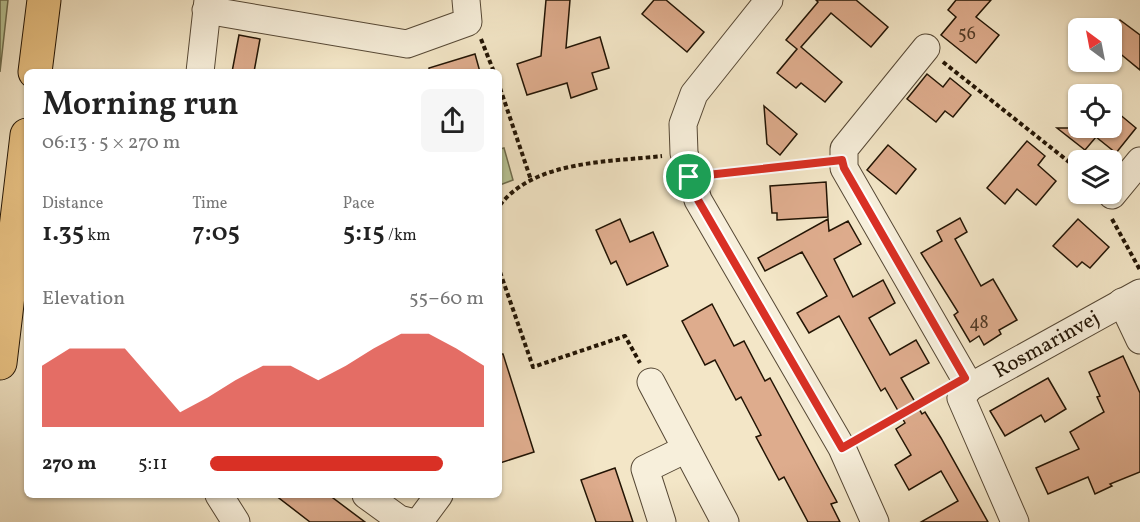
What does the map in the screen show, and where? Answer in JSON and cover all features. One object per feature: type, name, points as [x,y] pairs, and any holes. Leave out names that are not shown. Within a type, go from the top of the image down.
[{"type":"main road","points":[[34,69],[44,0]]},
{"type":"main road","points":[[0,363],[24,160]]},
{"type":"street","points":[[770,0],[694,94],[683,124],[686,165],[698,200],[842,448],[875,522]]},
{"type":"street","points":[[200,69],[207,5],[407,44],[467,11]]},
{"type":"street","points":[[842,160],[844,149],[926,48]]},
{"type":"street","name":"Rosmarinvej","points":[[842,160],[844,168],[967,382]]},
{"type":"street","points":[[1122,183],[1140,161]]},
{"type":"street","name":"Rosmarinvej","points":[[1015,522],[961,398],[967,382],[1131,298],[1140,340]]},
{"type":"street","points":[[651,382],[725,522]]},
{"type":"street","points":[[662,522],[645,469],[686,448]]},
{"type":"street","points":[[221,498],[236,522]]},
{"type":"street","points":[[370,498],[399,519],[411,522]]},
{"type":"street","points":[[419,522],[437,498]]},
{"type":"path","points":[[467,11],[484,42],[493,69]]},
{"type":"path","points":[[926,48],[1068,161]]},
{"type":"path","points":[[502,94],[531,180]]},
{"type":"path","points":[[502,203],[531,180],[576,167],[842,160]]},
{"type":"path","points":[[1109,204],[1107,212],[1140,270]]},
{"type":"path","points":[[502,278],[533,367],[625,336],[651,382]]},
{"type":"path","points":[[842,448],[967,382]]},
{"type":"green space","points":[[0,0],[8,0],[0,72]]},
{"type":"green space","points":[[502,148],[504,148],[513,180],[502,184]]},
{"type":"building","points":[[546,0],[570,0],[566,48],[600,37],[609,68],[592,73],[597,89],[571,98],[567,83],[527,95],[517,64],[541,56]]},
{"type":"building","points":[[654,0],[666,0],[704,32],[687,52],[642,14]]},
{"type":"building","points":[[816,0],[856,0],[888,27],[871,47],[831,13],[801,47],[842,82],[825,102],[801,83],[796,88],[777,73],[797,49],[786,40],[818,2]]},
{"type":"building","points":[[956,0],[991,0],[976,17],[999,35],[976,63],[941,35],[956,17],[948,10]]},
{"type":"building","points":[[1122,22],[1140,35],[1140,70],[1122,55]]},
{"type":"building","points":[[239,35],[260,39],[255,69],[233,69]]},
{"type":"building","points":[[475,54],[479,69],[429,69]]},
{"type":"building","points":[[927,74],[943,87],[950,78],[971,95],[953,117],[945,111],[936,122],[907,99]]},
{"type":"building","points":[[764,106],[797,134],[780,155],[767,144]]},
{"type":"building","points":[[1122,116],[1136,128],[1118,150],[1112,150],[1097,138],[1122,138]]},
{"type":"building","points":[[1057,128],[1068,128],[1068,137]]},
{"type":"building","points":[[1070,138],[1095,138],[1085,150]]},
{"type":"building","points":[[1027,141],[1045,156],[1038,165],[1056,181],[1036,205],[1017,189],[1005,204],[987,188]]},
{"type":"building","points":[[888,145],[916,169],[896,194],[867,170]]},
{"type":"building","points":[[826,182],[828,217],[777,220],[777,213],[772,213],[770,186]]},
{"type":"building","points":[[960,218],[967,232],[955,239],[981,286],[993,279],[1017,320],[999,330],[1001,334],[984,345],[979,336],[970,342],[954,315],[958,312],[921,253],[942,241],[937,231]]},
{"type":"building","points":[[620,219],[630,242],[653,232],[668,266],[627,285],[616,261],[611,264],[596,230]]},
{"type":"building","points":[[828,219],[829,231],[848,221],[861,244],[834,259],[853,297],[883,280],[895,303],[869,318],[890,355],[916,340],[929,363],[901,378],[922,414],[925,412],[941,438],[988,522],[921,522],[958,501],[941,471],[909,490],[895,465],[911,455],[896,429],[905,423],[885,388],[881,391],[839,316],[809,333],[797,313],[827,296],[802,252],[765,271],[758,258]]},
{"type":"building","points":[[1078,219],[1109,247],[1090,268],[1082,262],[1077,267],[1053,246]]},
{"type":"building","points":[[712,304],[734,346],[744,341],[765,381],[770,378],[837,502],[831,504],[840,522],[808,522],[784,477],[779,480],[756,437],[761,435],[741,397],[736,400],[715,360],[705,365],[682,321]]},
{"type":"building","points":[[502,354],[503,354],[534,452],[502,462]]},
{"type":"building","points":[[1123,356],[1140,393],[1140,472],[1110,484],[1112,486],[1095,494],[1088,477],[1048,494],[1036,468],[1079,449],[1070,432],[1104,412],[1097,397],[1100,396],[1089,372]]},
{"type":"building","points":[[1048,378],[1066,409],[1045,422],[1041,415],[1005,436],[990,411]]},
{"type":"building","points":[[615,468],[633,522],[596,522],[581,480]]},
{"type":"building","points":[[279,498],[333,498],[365,522],[310,522]]},
{"type":"route","points":[[842,160],[844,168],[965,378],[842,448],[720,239],[698,200],[689,177],[842,160]]}]
